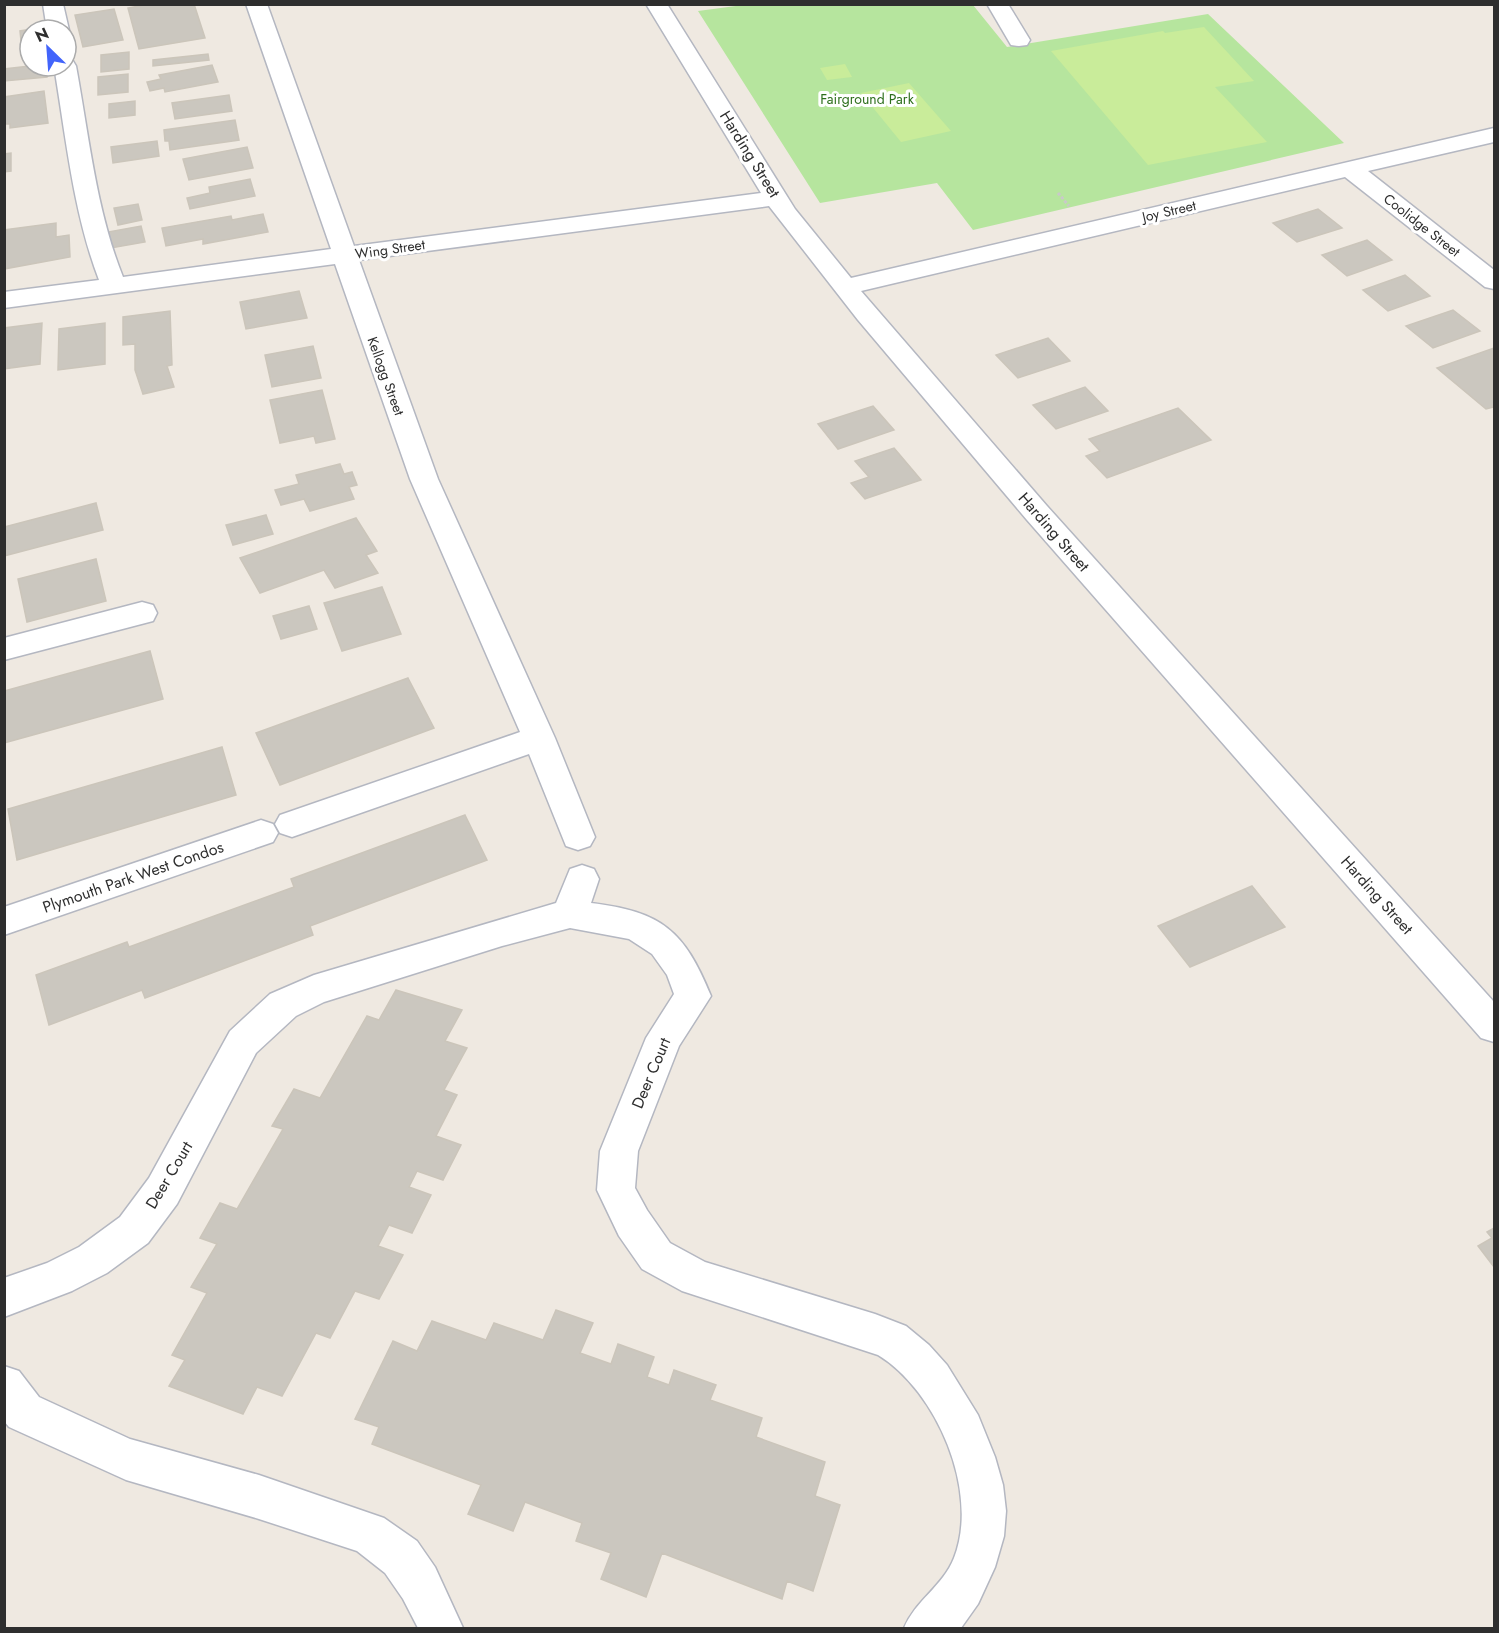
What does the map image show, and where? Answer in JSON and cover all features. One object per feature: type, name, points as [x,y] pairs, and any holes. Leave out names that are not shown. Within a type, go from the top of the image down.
[{"type":"street","name":"Kellogg Street","points":[[256,4],[424,479],[539,738],[578,837]]},
{"type":"street","name":"Harding Street","points":[[656,4],[785,212],[844,287],[1037,513],[1494,1028]]},
{"type":"street","points":[[997,4],[1019,40]]},
{"type":"street","points":[[67,78],[99,248],[114,286]]},
{"type":"street","name":"Joy Street","points":[[844,287],[1494,135]]},
{"type":"street","name":"Coolidge Street","points":[[1350,169],[1494,282]]},
{"type":"street","name":"Wing Street","points":[[4,300],[776,198]]},
{"type":"street","points":[[4,649],[142,613]]},
{"type":"street","name":"Plymouth Park West Condos","points":[[4,921],[539,738]]},
{"type":"street","points":[[570,914],[582,879]]},
{"type":"street","name":"Deer Court","points":[[4,1298],[58,1278],[93,1260],[134,1230],[163,1191],[243,1042],[283,1005],[314,990],[570,914],[638,927],[664,944],[682,969],[693,996],[664,1038],[619,1151],[615,1190],[633,1223],[656,1256],[696,1278],[895,1342],[926,1371],[951,1407],[974,1455],[983,1498],[983,1535],[971,1576],[942,1619],[927,1629]]},
{"type":"street","points":[[4,1386],[24,1412],[126,1459],[259,1497],[369,1533],[401,1557],[419,1583],[441,1629]]},
{"type":"green space","name":"Fairground Park","points":[[751,4],[973,5],[1007,47],[1208,14],[1344,143],[973,230],[937,183],[820,203],[698,11]]},
{"type":"green space","points":[[1204,27],[1254,81],[1215,87],[1267,142],[1148,165],[1051,51],[1163,31],[1165,33]]},
{"type":"green space","points":[[845,64],[852,77],[827,80],[820,68]]},
{"type":"green space","points":[[909,83],[951,131],[901,142],[861,93]]},
{"type":"building","points":[[149,4],[194,4],[205,38],[139,49],[128,8]]},
{"type":"building","points":[[114,9],[123,40],[83,47],[78,18],[75,15]]},
{"type":"building","points":[[129,52],[129,69],[101,72],[101,55]]},
{"type":"building","points":[[208,54],[209,60],[153,66],[153,60]]},
{"type":"building","points":[[212,65],[218,82],[165,92],[164,88],[150,91],[147,82],[161,79],[159,75]]},
{"type":"building","points":[[18,67],[18,78],[36,78],[4,81],[4,69]]},
{"type":"building","points":[[128,74],[128,92],[98,95],[98,77]]},
{"type":"building","points":[[44,91],[48,123],[10,128],[10,124],[4,124],[4,97]]},
{"type":"building","points":[[229,95],[232,111],[175,119],[172,103]]},
{"type":"building","points":[[135,101],[135,115],[109,118],[109,104]]},
{"type":"building","points":[[235,120],[239,140],[170,150],[169,141],[165,141],[164,130]]},
{"type":"building","points":[[157,141],[159,156],[113,163],[111,147]]},
{"type":"building","points":[[247,147],[253,168],[189,180],[183,159]]},
{"type":"building","points":[[11,153],[11,171],[4,172],[4,154]]},
{"type":"building","points":[[250,179],[255,196],[190,209],[187,198],[210,193],[209,187]]},
{"type":"building","points":[[138,204],[142,220],[118,225],[114,208]]},
{"type":"building","points":[[1318,209],[1342,228],[1297,242],[1273,223]]},
{"type":"building","points":[[263,214],[268,232],[203,244],[203,239],[166,246],[162,228],[231,216],[232,220]]},
{"type":"building","points":[[56,223],[56,237],[69,235],[70,257],[4,269],[4,230]]},
{"type":"building","points":[[141,226],[145,242],[111,248],[108,232]]},
{"type":"building","points":[[1367,240],[1392,260],[1347,276],[1322,255]]},
{"type":"building","points":[[1405,275],[1430,296],[1388,311],[1363,290]]},
{"type":"building","points":[[299,291],[307,318],[246,329],[240,302]]},
{"type":"building","points":[[1453,310],[1480,331],[1433,348],[1406,326]]},
{"type":"building","points":[[170,311],[172,365],[167,366],[174,387],[143,394],[135,370],[135,344],[123,345],[123,317]]},
{"type":"building","points":[[42,323],[40,364],[4,369],[4,328]]},
{"type":"building","points":[[105,323],[105,364],[58,370],[59,329]]},
{"type":"building","points":[[1048,338],[1070,361],[1018,378],[996,355]]},
{"type":"building","points":[[313,346],[321,378],[272,387],[265,355]]},
{"type":"building","points":[[1494,348],[1494,407],[1486,409],[1437,368]]},
{"type":"building","points":[[1085,387],[1108,411],[1056,429],[1033,405]]},
{"type":"building","points":[[322,390],[335,439],[316,443],[314,436],[280,443],[270,400]]},
{"type":"building","points":[[873,406],[894,430],[838,449],[818,424]]},
{"type":"building","points":[[1178,408],[1211,440],[1107,478],[1086,456],[1100,451],[1089,439]]},
{"type":"building","points":[[894,448],[921,480],[865,499],[851,483],[869,477],[855,461]]},
{"type":"building","points":[[340,464],[344,474],[352,472],[357,485],[349,487],[354,499],[310,511],[304,499],[281,505],[275,490],[299,484],[296,475]]},
{"type":"building","points":[[96,503],[103,530],[4,556],[4,527]]},
{"type":"building","points":[[266,515],[273,534],[233,545],[226,525]]},
{"type":"building","points":[[356,518],[377,551],[366,555],[378,573],[335,588],[324,570],[260,593],[240,558]]},
{"type":"building","points":[[96,559],[106,601],[27,622],[18,579]]},
{"type":"building","points":[[382,587],[401,634],[342,651],[324,603]]},
{"type":"building","points":[[309,606],[317,629],[281,639],[273,616]]},
{"type":"building","points":[[150,651],[163,699],[4,743],[4,691]]},
{"type":"building","points":[[408,678],[434,728],[280,785],[256,733]]},
{"type":"building","points":[[222,747],[236,795],[17,860],[8,809]]},
{"type":"building","points":[[465,815],[487,860],[310,926],[313,935],[145,998],[142,990],[49,1025],[36,975],[127,942],[129,947],[294,887],[291,879]]},
{"type":"building","points":[[1252,886],[1285,927],[1190,967],[1158,926]]},
{"type":"building","points":[[396,990],[462,1010],[445,1041],[467,1048],[444,1090],[457,1095],[436,1136],[461,1145],[443,1180],[417,1171],[409,1187],[431,1195],[412,1233],[389,1225],[378,1246],[403,1255],[379,1299],[355,1291],[330,1338],[316,1333],[282,1396],[257,1387],[243,1414],[169,1386],[185,1360],[172,1355],[207,1293],[191,1287],[217,1244],[200,1238],[220,1203],[237,1209],[283,1129],[272,1126],[294,1089],[320,1098],[367,1016],[379,1020]]},
{"type":"building","points":[[1494,1228],[1494,1267],[1478,1246],[1492,1238],[1487,1232]]},
{"type":"building","points":[[556,1310],[593,1323],[580,1353],[611,1364],[618,1344],[654,1357],[647,1377],[669,1385],[674,1370],[716,1385],[710,1400],[762,1418],[756,1437],[825,1462],[815,1496],[840,1505],[813,1591],[787,1581],[782,1599],[662,1553],[646,1597],[601,1579],[611,1553],[576,1541],[582,1523],[525,1502],[513,1531],[468,1514],[481,1485],[372,1444],[379,1427],[355,1419],[393,1341],[417,1351],[432,1321],[486,1340],[494,1323],[543,1340]]}]
